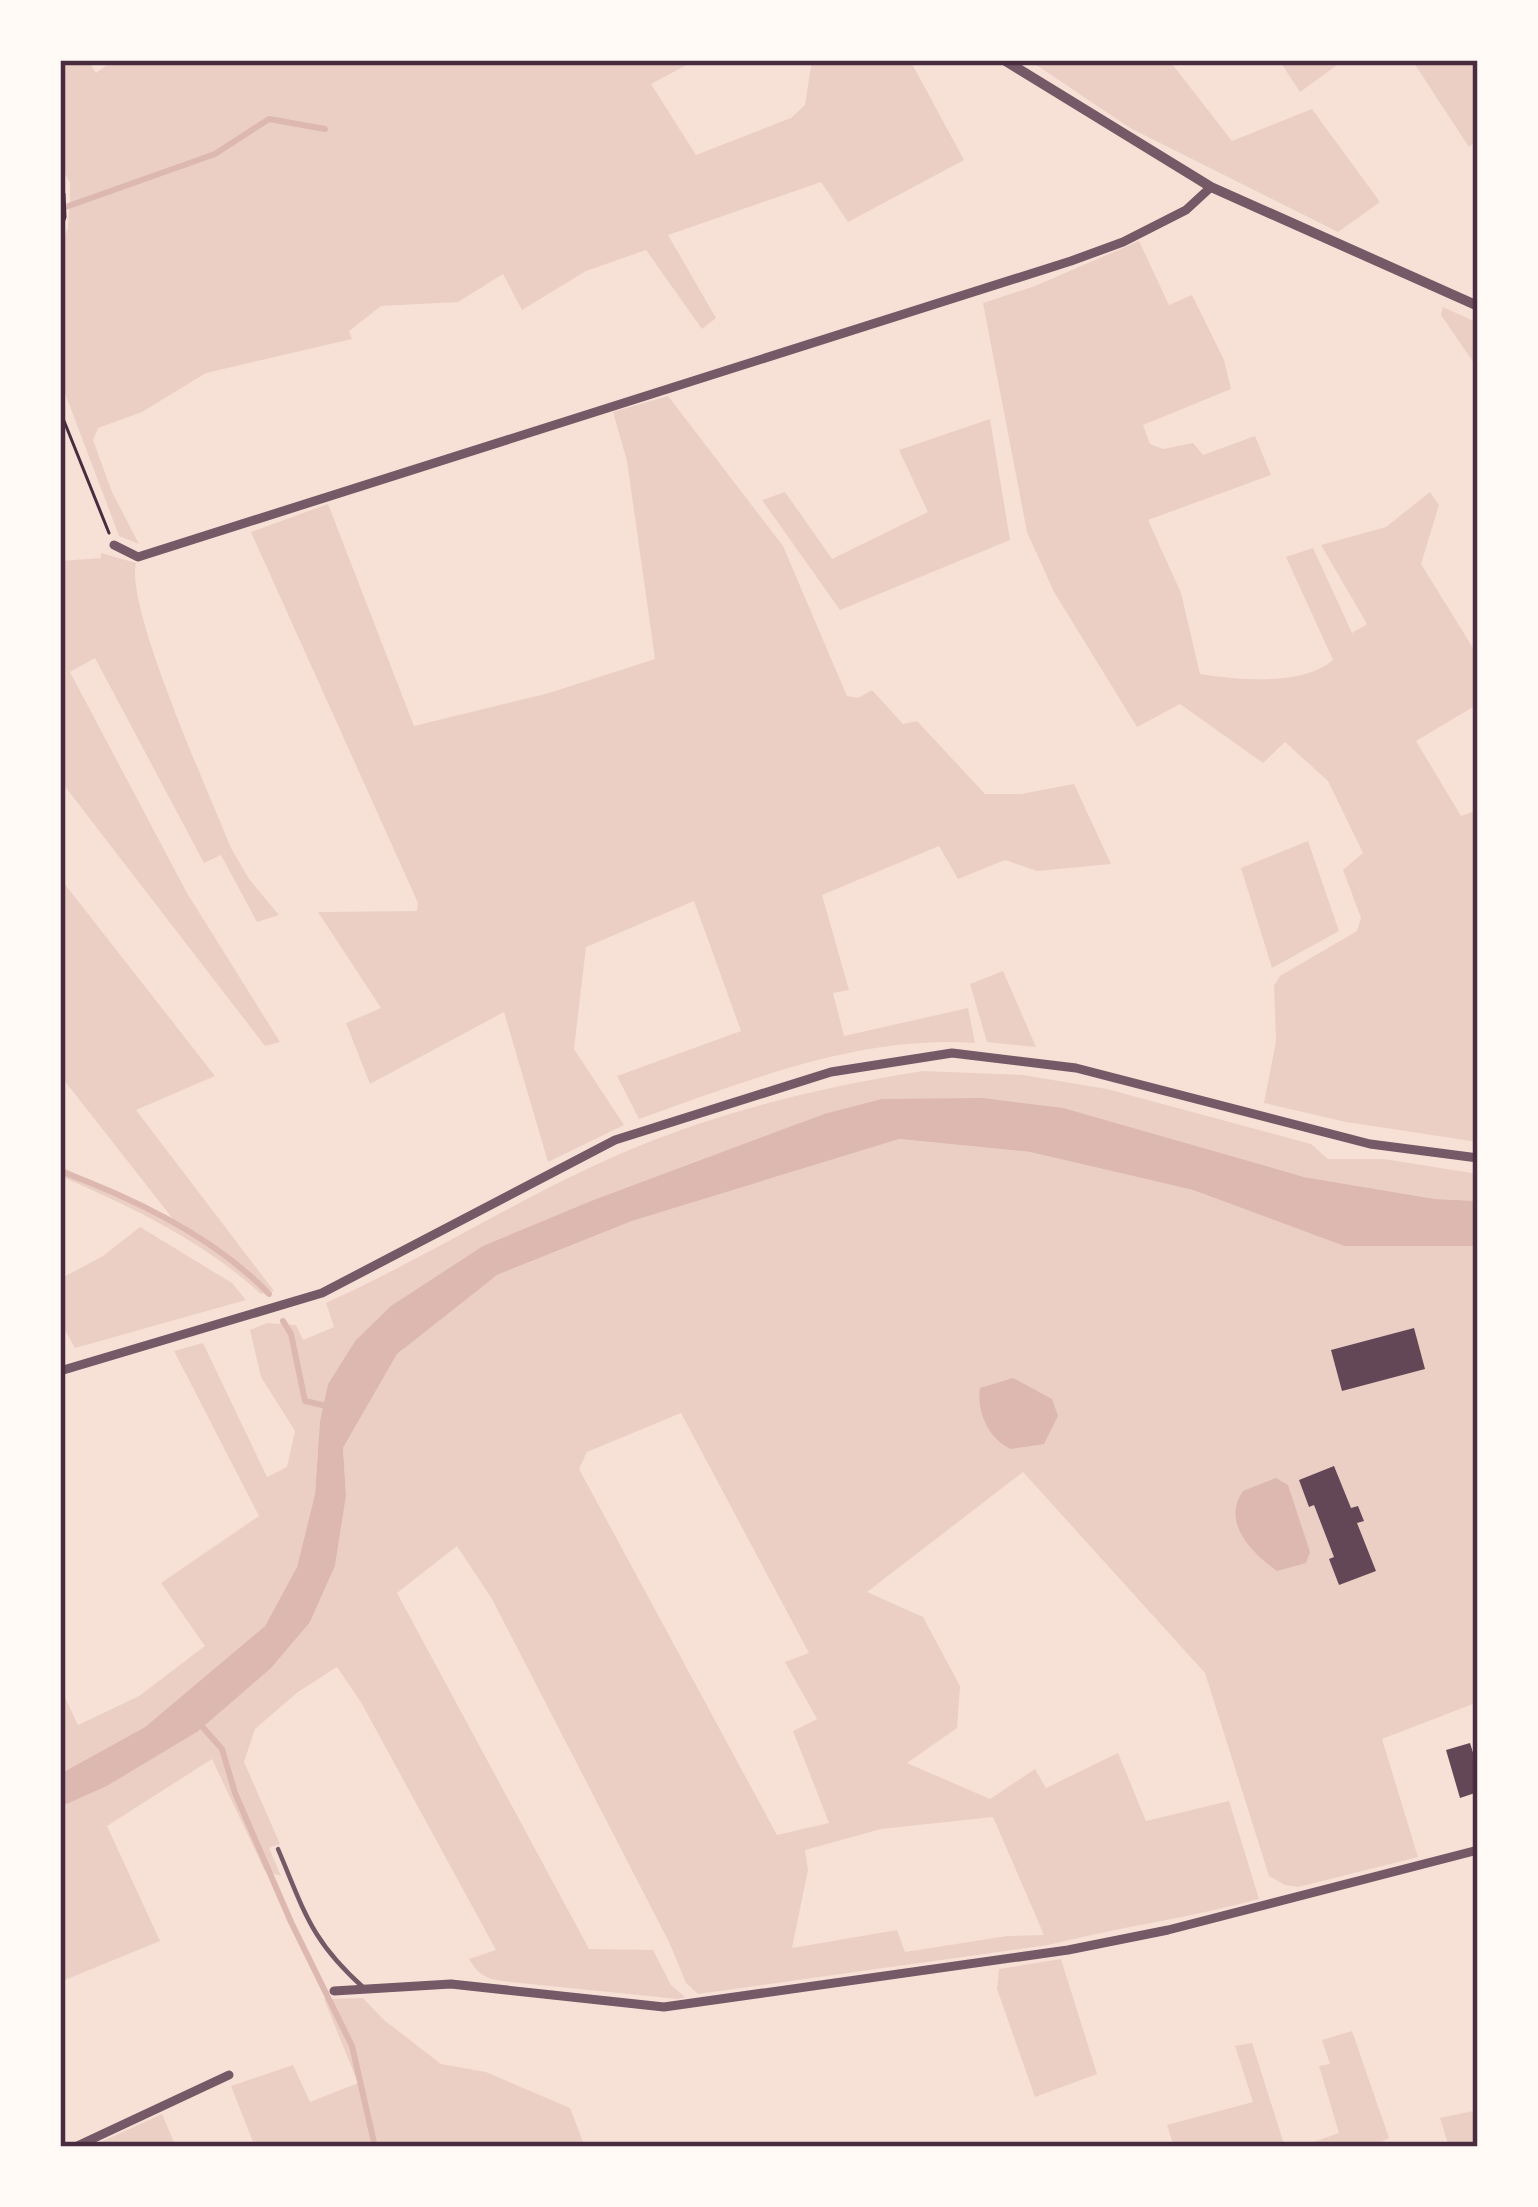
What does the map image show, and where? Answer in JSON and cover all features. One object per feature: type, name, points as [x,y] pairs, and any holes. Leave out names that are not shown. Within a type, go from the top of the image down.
[{"type":"street","points":[[1004,60],[1211,187],[1478,306]]},
{"type":"street","points":[[114,545],[138,557],[675,384],[970,295],[1123,242],[1186,210],[1211,187]]},
{"type":"street","points":[[60,1371],[322,1293],[615,1140],[831,1072],[932,1056],[952,1053],[1076,1067],[1370,1144],[1478,1158]]},
{"type":"street","points":[[334,1991],[452,1984],[664,2007],[1068,1950],[1478,1850]]},
{"type":"street","points":[[75,2147],[229,2075]]},
{"type":"lane","points":[[278,1849],[314,1936],[331,1959],[368,1991]]},
{"type":"path","points":[[60,231],[65,217],[62,191]]},
{"type":"path","points":[[60,411],[114,545]]},
{"type":"shaded area","points":[[60,60],[88,60],[96,73],[114,60],[696,60],[651,84],[696,155],[791,118],[805,105],[808,60],[910,60],[964,160],[848,222],[821,182],[668,235],[716,318],[702,329],[646,250],[586,271],[522,310],[503,274],[458,302],[381,306],[349,331],[352,339],[206,373],[142,412],[98,428],[93,440],[112,492],[139,544],[119,536],[60,380],[60,245],[68,228],[70,183],[60,165]]},
{"type":"shaded area","points":[[1029,60],[1169,60],[1232,141],[1312,109],[1380,202],[1338,232],[1130,128]]},
{"type":"shaded area","points":[[1279,60],[1344,60],[1300,92]]},
{"type":"shaded area","points":[[1412,60],[1478,60],[1478,139],[1469,147]]},
{"type":"shaded area","points":[[1139,241],[1169,305],[1192,295],[1224,360],[1231,389],[1143,425],[1150,444],[1163,449],[1193,443],[1203,455],[1255,436],[1271,475],[1148,520],[1181,593],[1200,674],[1288,677],[1333,660],[1286,557],[1313,548],[1352,633],[1367,624],[1321,545],[1386,527],[1430,492],[1439,505],[1421,564],[1478,656],[1478,704],[1416,741],[1461,816],[1478,810],[1478,1142],[1346,1122],[1264,1103],[1276,1041],[1274,986],[1280,976],[1357,931],[1361,918],[1343,870],[1363,853],[1328,781],[1285,742],[1263,763],[1180,704],[1137,727],[1054,592],[1027,532],[983,303]]},
{"type":"shaded area","points":[[1443,307],[1478,323],[1478,369],[1441,315]]},
{"type":"shaded area","points":[[668,396],[783,546],[847,696],[858,698],[872,690],[903,724],[917,721],[985,794],[1021,794],[1074,784],[1111,864],[1037,871],[1005,860],[958,879],[939,846],[822,895],[849,990],[833,993],[844,1036],[968,1008],[975,1043],[932,1042],[846,1054],[762,1076],[639,1119],[617,1076],[741,1031],[694,901],[586,947],[574,1049],[624,1125],[548,1162],[504,1012],[370,1084],[346,1023],[381,1008],[318,912],[417,911],[418,903],[251,532],[328,504],[414,726],[549,693],[655,659],[627,461],[613,412]]},
{"type":"shaded area","points":[[990,419],[1010,540],[840,610],[762,500],[785,492],[832,559],[928,512],[899,450]]},
{"type":"shaded area","points":[[101,553],[136,563],[143,619],[189,746],[231,848],[279,915],[257,922],[221,855],[204,863],[95,658],[70,672],[187,893],[280,1042],[265,1046],[60,780],[60,561],[101,558]]},
{"type":"shaded area","points":[[1308,841],[1339,931],[1272,968],[1241,868]]},
{"type":"shaded area","points":[[60,878],[215,1076],[136,1110],[274,1291],[261,1294],[166,1227],[60,1176],[60,1166],[173,1219],[60,1075]]},
{"type":"shaded area","points":[[1003,971],[1036,1047],[987,1042],[970,984]]},
{"type":"shaded area","points":[[923,1071],[1023,1075],[1107,1089],[1311,1144],[1328,1159],[1384,1159],[1478,1174],[1478,1201],[1435,1199],[1304,1177],[1211,1153],[824,1114],[596,1199],[355,1341],[328,1384],[320,1421],[315,1494],[297,1567],[265,1626],[145,1727],[60,1774],[60,1687],[78,1725],[139,1696],[205,1646],[161,1583],[259,1516],[174,1351],[203,1343],[267,1477],[287,1467],[295,1431],[261,1377],[250,1330],[267,1323],[296,1325],[303,1340],[334,1327],[326,1303],[559,1182],[673,1133],[779,1100]]},
{"type":"shaded area","points":[[983,1098],[1063,1108],[1304,1177],[1435,1199],[1478,1201],[1478,1246],[1344,1246],[1193,1190],[1030,1152],[899,1139],[632,1221],[497,1275],[397,1354],[343,1448],[346,1496],[335,1566],[310,1622],[271,1668],[197,1732],[107,1786],[60,1807],[60,1774],[145,1727],[265,1626],[297,1567],[315,1494],[320,1421],[328,1384],[355,1341],[391,1306],[483,1246],[824,1114],[882,1099]]},
{"type":"shaded area","points":[[898,1139],[1030,1152],[1193,1190],[1344,1246],[1478,1246],[1478,1702],[1382,1739],[1418,1857],[1298,1887],[1269,1876],[1205,1673],[1023,1472],[867,1592],[923,1617],[960,1686],[957,1728],[907,1763],[990,1799],[1035,1769],[1046,1788],[1118,1753],[1146,1821],[1229,1801],[1259,1899],[1048,1945],[698,1994],[686,1983],[492,1599],[457,1546],[397,1593],[589,1949],[653,1950],[671,1985],[685,1997],[510,1982],[481,1974],[469,1959],[496,1950],[362,1704],[337,1667],[255,1729],[244,1762],[280,1844],[269,1848],[281,1876],[265,1871],[212,1759],[107,1826],[160,1941],[60,1982],[60,1807],[107,1786],[197,1732],[310,1622],[335,1566],[346,1496],[343,1448],[397,1354],[497,1275],[632,1221]],"holes":[[[681,1413],[809,1653],[785,1662],[817,1719],[793,1731],[829,1823],[777,1835],[579,1469],[587,1452]],[[993,1817],[1044,1935],[905,1952],[897,1930],[792,1948],[808,1870],[805,1850],[881,1829]]]},
{"type":"shaded area","points":[[140,1227],[232,1283],[246,1300],[75,1348],[60,1321],[60,1279],[103,1256]]},
{"type":"shaded area","points":[[1013,1378],[1052,1399],[1058,1416],[1044,1444],[1011,1449],[986,1424],[980,1388]]},
{"type":"shaded area","points":[[1276,1478],[1288,1485],[1310,1552],[1306,1563],[1277,1571],[1249,1546],[1236,1514],[1243,1491]]},
{"type":"shaded area","points":[[1061,1959],[1097,2074],[1035,2097],[997,1989],[999,1969]]},
{"type":"shaded area","points":[[363,1998],[441,2064],[486,2072],[570,2108],[585,2147],[255,2147],[231,2086],[293,2065],[310,2102],[358,2083],[324,1999]]},
{"type":"shaded area","points":[[1352,2031],[1389,2138],[1372,2147],[1299,2147],[1339,2133],[1319,2066],[1330,2064],[1322,2040]]},
{"type":"shaded area","points":[[1252,2043],[1285,2147],[1174,2147],[1167,2125],[1253,2102],[1235,2046]]},
{"type":"shaded area","points":[[1478,2110],[1478,2147],[1449,2147],[1440,2118]]},
{"type":"shaded area","points":[[162,2114],[176,2147],[90,2147]]},
{"type":"building","points":[[1414,1328],[1425,1369],[1342,1391],[1331,1350]]},
{"type":"building","points":[[1334,1466],[1351,1508],[1358,1506],[1364,1521],[1357,1523],[1376,1571],[1339,1585],[1329,1559],[1334,1557],[1299,1480]]},
{"type":"building","points":[[1470,1743],[1478,1769],[1478,1792],[1460,1798],[1446,1750]]},
{"type":"waterway","points":[[60,209],[215,154],[269,119],[325,129]]},
{"type":"waterway","points":[[60,1171],[172,1221],[248,1273],[269,1294]]},
{"type":"waterway","points":[[283,1321],[291,1334],[305,1401],[331,1407]]},
{"type":"waterway","points":[[198,1722],[222,1749],[235,1793],[291,1922],[352,2046],[375,2147]]}]
